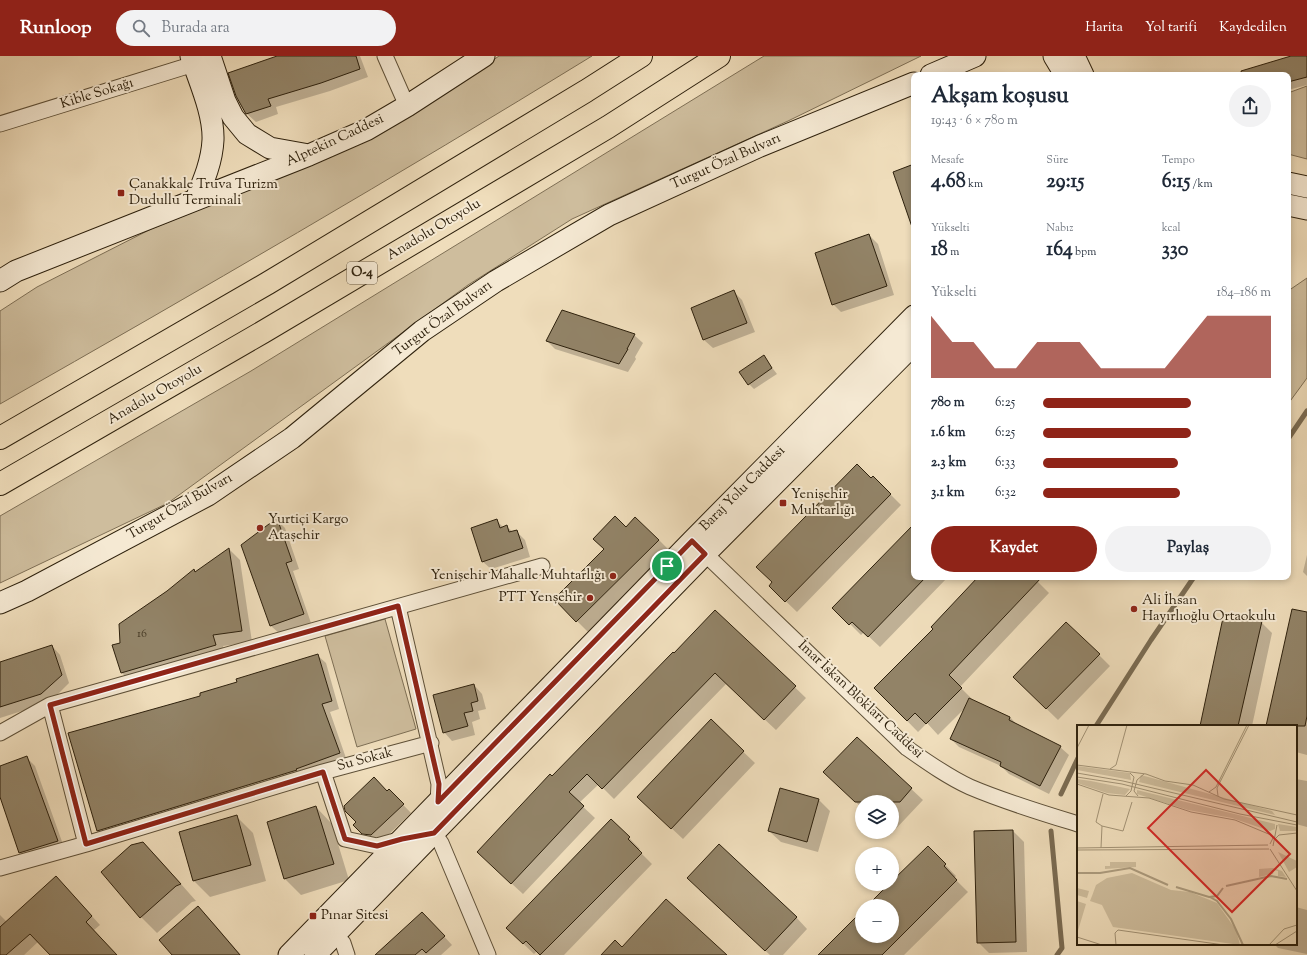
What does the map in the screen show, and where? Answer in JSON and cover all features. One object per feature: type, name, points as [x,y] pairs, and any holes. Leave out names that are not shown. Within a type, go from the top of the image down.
[{"type":"highway","points":[[0,438],[268,283],[586,91],[641,56]]},
{"type":"highway","name":"Anadolu Otoyolu","points":[[0,484],[263,332],[602,131],[719,56]]},
{"type":"street","points":[[385,56],[407,106]]},
{"type":"street","name":"Alptekin Caddesi","points":[[0,281],[16,271],[309,155],[366,130],[407,106],[484,56]]},
{"type":"street","points":[[1054,56],[1063,72]]},
{"type":"street","points":[[1074,56],[1082,72]]},
{"type":"street","points":[[938,72],[971,57]]},
{"type":"street","points":[[205,58],[230,112],[247,134],[270,148],[309,155]]},
{"type":"street","points":[[196,199],[208,171],[213,140],[205,58]]},
{"type":"street","name":"Kible Sokağı","points":[[0,124],[205,58]]},
{"type":"street","name":"Turgut Özal Bulvarı","points":[[0,603],[28,591],[208,495],[292,438],[422,331],[496,281],[603,219],[760,146],[911,84]]},
{"type":"street","points":[[1291,184],[1307,187]]},
{"type":"street","points":[[1291,206],[1307,209]]},
{"type":"street","name":"Baraj Yolu Caddesi","points":[[315,955],[434,833],[911,319]]},
{"type":"street","name":"Baraj Yolu Caddesi","points":[[289,955],[438,802],[698,547],[911,347]]},
{"type":"street","name":"İmar İskan Blokları Caddesi","points":[[698,547],[907,748],[932,766],[969,786],[1014,804],[1077,824]]},
{"type":"street","points":[[0,733],[50,705],[542,566]]},
{"type":"street","points":[[398,606],[431,743],[439,784],[434,833],[441,843],[488,955]]},
{"type":"street","points":[[50,705],[86,844]]},
{"type":"street","points":[[0,728],[18,723]]},
{"type":"street","name":"Su Sokak","points":[[0,868],[86,844],[323,772],[431,743]]},
{"type":"street","points":[[323,772],[345,839],[377,846],[402,839],[434,833]]},
{"type":"street","points":[[335,935],[343,943],[347,955]]},
{"type":"shaded area","points":[[499,56],[592,56],[298,233],[0,404],[0,311],[37,287],[151,229],[291,173],[429,104]]},
{"type":"shaded area","points":[[764,56],[921,56],[788,121],[572,219],[468,285],[168,503],[0,583],[0,516],[251,371]]},
{"type":"shaded area","points":[[1307,86],[1307,159],[1291,155],[1291,92]]},
{"type":"shaded area","points":[[1307,278],[1307,378],[1291,400],[1291,289]]},
{"type":"shaded area","points":[[385,619],[416,729],[357,747],[325,636]]},
{"type":"building","points":[[277,56],[356,56],[360,69],[321,83],[268,99],[271,106],[246,114],[236,96],[228,73]]},
{"type":"building","points":[[1291,56],[1307,56],[1307,77],[1291,81],[1291,72],[1241,71]]},
{"type":"building","points":[[911,165],[911,224],[893,172]]},
{"type":"building","points":[[869,234],[887,286],[832,305],[815,253]]},
{"type":"building","points":[[734,290],[747,323],[703,340],[691,308]]},
{"type":"building","points":[[562,310],[635,334],[619,364],[546,341]]},
{"type":"building","points":[[764,355],[772,368],[748,385],[739,372]]},
{"type":"building","points":[[857,464],[871,478],[873,476],[891,494],[785,602],[769,586],[772,582],[756,567]]},
{"type":"building","points":[[615,516],[626,527],[635,517],[659,540],[576,622],[554,599],[604,549],[593,539]]},
{"type":"building","points":[[277,518],[292,561],[286,563],[304,614],[270,626],[241,545]]},
{"type":"building","points":[[497,519],[500,528],[507,525],[509,532],[517,530],[523,548],[482,562],[471,528]]},
{"type":"building","points":[[911,527],[911,580],[923,580],[868,637],[852,622],[849,625],[832,608]]},
{"type":"building","points":[[229,548],[242,631],[213,635],[216,645],[121,673],[112,645],[120,643],[119,624],[167,591],[194,569],[195,572]]},
{"type":"building","points":[[975,580],[1039,580],[949,675],[962,688],[926,724],[915,713],[907,721],[874,688],[933,629],[931,627]]},
{"type":"building","points":[[1292,609],[1307,612],[1307,716],[1305,726],[1266,725]]},
{"type":"building","points":[[715,610],[796,686],[764,720],[715,673],[602,789],[587,774],[569,792],[584,806],[511,884],[477,852],[550,774],[552,776]]},
{"type":"building","points":[[1224,613],[1262,621],[1238,725],[1200,725]]},
{"type":"building","points":[[1066,622],[1100,654],[1046,709],[1013,677]]},
{"type":"building","points":[[52,645],[62,675],[41,694],[0,707],[0,662]]},
{"type":"building","points":[[318,654],[332,701],[322,704],[340,753],[296,769],[297,770],[97,831],[68,733],[200,696],[200,693],[237,682],[236,679]]},
{"type":"building","points":[[474,684],[478,701],[471,703],[473,711],[464,713],[468,726],[443,733],[433,695]]},
{"type":"building","points":[[969,698],[1010,717],[1009,720],[1061,746],[1040,786],[1000,766],[1001,762],[950,739]]},
{"type":"building","points":[[711,719],[744,751],[671,829],[637,797]]},
{"type":"building","points":[[857,737],[912,788],[900,802],[899,795],[855,795],[855,802],[823,772]]},
{"type":"building","points":[[27,756],[58,841],[19,853],[0,797],[0,766]]},
{"type":"building","points":[[374,777],[387,791],[389,789],[404,804],[371,835],[362,834],[353,825],[356,822],[345,811],[344,806]]},
{"type":"building","points":[[780,788],[819,799],[807,842],[768,831]]},
{"type":"building","points":[[316,806],[334,864],[284,879],[267,822]]},
{"type":"building","points":[[237,815],[251,865],[193,881],[179,832]]},
{"type":"building","points":[[611,819],[630,837],[628,839],[642,853],[540,955],[526,941],[523,944],[506,928]]},
{"type":"building","points":[[1013,830],[1016,942],[977,943],[974,831]]},
{"type":"building","points":[[143,842],[181,884],[176,886],[140,918],[101,872],[131,845]]},
{"type":"building","points":[[719,844],[797,917],[765,951],[687,878]]},
{"type":"building","points":[[928,846],[946,864],[944,866],[957,880],[899,938],[899,899],[874,899],[882,891],[899,891],[899,874]]},
{"type":"building","points":[[56,876],[92,916],[86,922],[117,955],[50,955],[30,934],[6,955],[0,955],[0,927]]},
{"type":"building","points":[[666,899],[727,955],[601,955],[615,940],[622,947]]},
{"type":"building","points":[[198,906],[240,955],[172,955],[159,940]]},
{"type":"building","points":[[422,912],[445,936],[426,953],[422,949],[415,955],[375,955]]},
{"type":"building","points":[[855,918],[855,943],[894,943],[882,955],[818,955]]},
{"type":"waterway","points":[[1291,435],[1307,411]]},
{"type":"waterway","points":[[1097,725],[1151,640],[1192,580]]},
{"type":"waterway","points":[[1061,794],[1077,760]]},
{"type":"waterway","points":[[1051,831],[1062,948],[1057,955]]},
{"type":"place","name":"Çanakkale Truva Turizm Dudullu Terminali","points":[[121,193]]},
{"type":"place","name":"Yenişehir Muhtarlığı","points":[[783,503]]},
{"type":"place","name":"Yurtiçi Kargo Ataşehir","points":[[260,528]]},
{"type":"place","name":"Yenişehir Mahalle Muhtarlığı","points":[[613,576]]},
{"type":"place","name":"PTT Yenşehir","points":[[590,598]]},
{"type":"place","name":"Ali İhsan Hayırlıoğlu Ortaokulu","points":[[1134,609]]},
{"type":"place","name":"Pınar Sitesi","points":[[313,916]]},
{"type":"route","points":[[692,541],[705,554],[434,833],[402,839],[377,846],[345,839],[323,772],[86,844],[50,705],[398,606],[431,743],[439,784],[438,802],[667,566],[692,541]]}]
